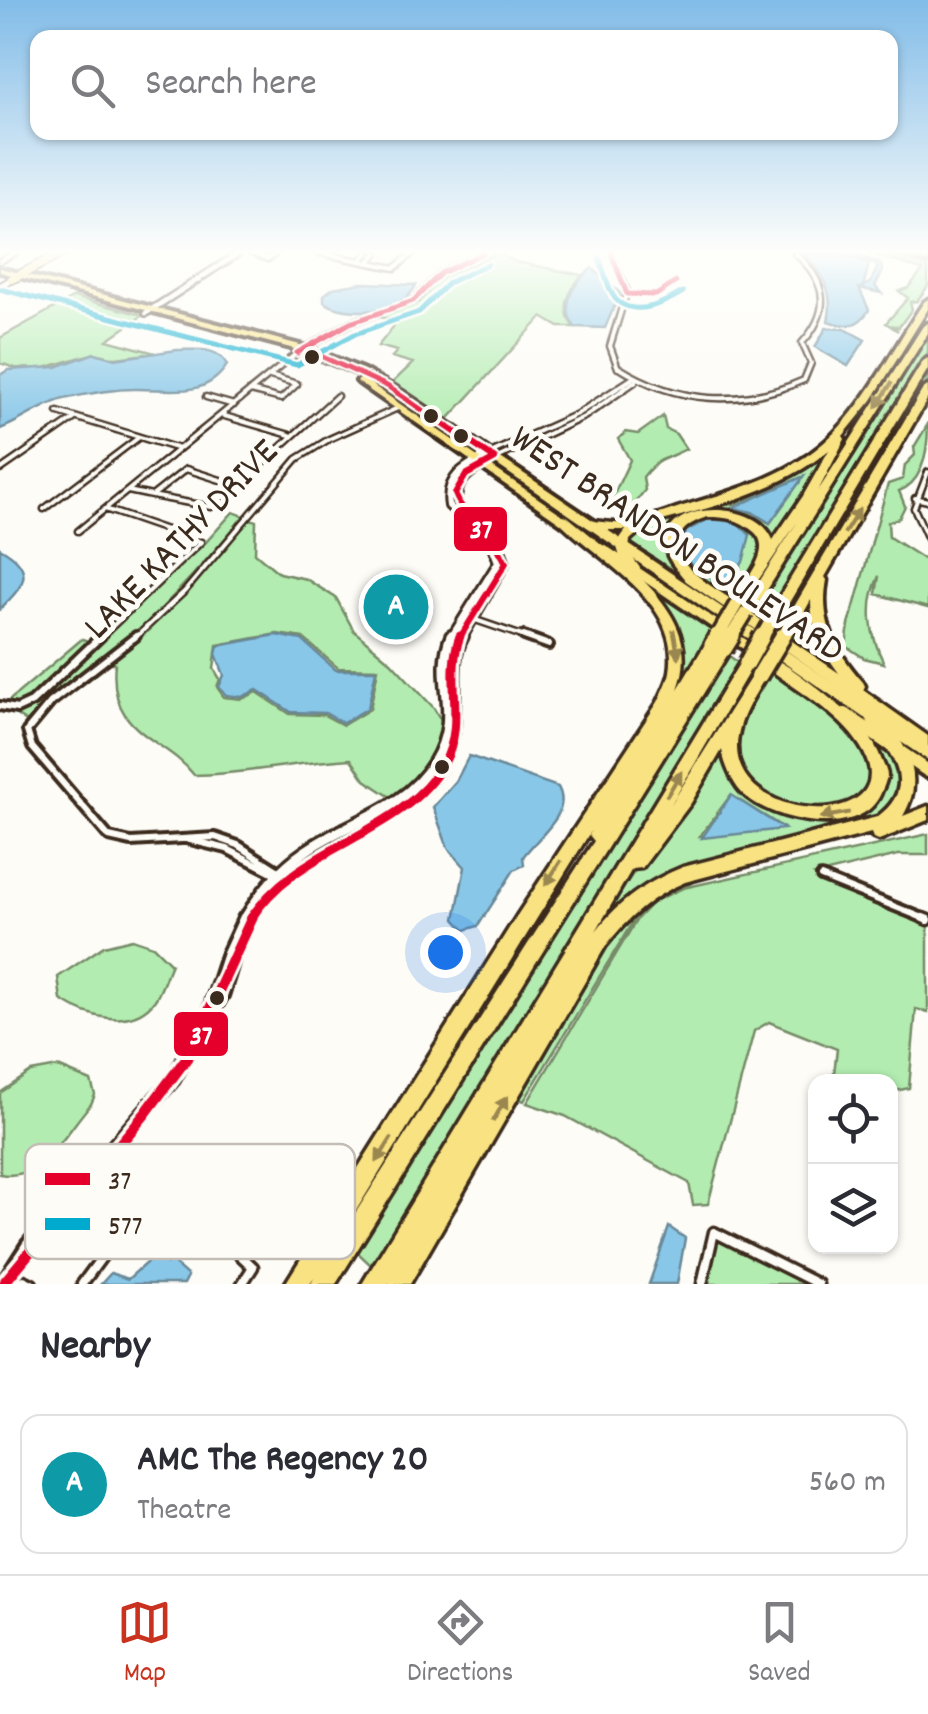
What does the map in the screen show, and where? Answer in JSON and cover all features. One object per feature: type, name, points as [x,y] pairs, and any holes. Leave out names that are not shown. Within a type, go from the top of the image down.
[{"type":"highway","name":"WEST BRANDON BOULEVARD","points":[[153,313],[260,336],[361,372],[425,424],[591,524],[870,714]]},
{"type":"highway","name":"WEST BRANDON BOULEVARD","points":[[157,313],[301,351],[452,430],[562,519],[772,663]]},
{"type":"highway","points":[[762,566],[921,313]]},
{"type":"highway","points":[[355,1215],[550,919],[741,608],[928,326]]},
{"type":"highway","points":[[384,1282],[588,927],[928,361]]},
{"type":"highway","points":[[588,927],[685,798],[928,390]]},
{"type":"highway","points":[[634,568],[622,555],[620,545],[632,530],[792,470],[823,450],[852,417]]},
{"type":"highway","points":[[425,424],[452,430]]},
{"type":"highway","points":[[591,524],[611,528],[674,512]]},
{"type":"highway","points":[[741,608],[769,547],[765,534],[752,522],[734,514],[695,515],[679,524],[671,537],[672,556],[691,578],[928,744]]},
{"type":"highway","points":[[355,1211],[523,920],[665,704],[677,679],[678,642],[666,614],[646,589],[562,519]]},
{"type":"highway","points":[[830,555],[818,594],[818,618],[825,638],[848,675],[898,721]]},
{"type":"highway","points":[[736,714],[729,742],[731,760],[735,771],[760,797],[796,815],[814,818],[847,815],[869,800],[878,782],[878,768],[863,738],[772,663]]},
{"type":"highway","points":[[384,1282],[606,932],[628,906],[655,887],[746,857],[895,818],[908,805],[916,779],[909,758],[870,714]]},
{"type":"highway","points":[[746,857],[871,836],[928,813]]},
{"type":"highway","points":[[297,1284],[320,1259]]},
{"type":"highway","points":[[323,1284],[332,1259]]},
{"type":"main road","points":[[772,663],[928,771]]},
{"type":"main road","points":[[870,714],[928,753]]},
{"type":"street","points":[[78,531],[301,351],[345,322],[372,313]]},
{"type":"street","points":[[301,351],[355,321],[378,313]]},
{"type":"street","points":[[620,313],[610,346],[626,378],[620,386]]},
{"type":"street","points":[[630,385],[680,396],[724,398],[772,392],[804,380],[810,363],[802,343],[819,325],[822,313]]},
{"type":"street","points":[[618,367],[654,389]]},
{"type":"street","points":[[250,391],[281,399],[297,384],[268,376]]},
{"type":"street","points":[[486,459],[584,417],[634,379]]},
{"type":"street","points":[[116,1144],[173,1079],[222,994],[246,924],[281,874],[394,814],[432,780],[447,757],[458,726],[448,662],[468,617],[494,580],[497,556],[455,498],[462,478],[486,459],[577,414],[634,379]]},
{"type":"street","points":[[255,470],[337,396]]},
{"type":"street","points":[[206,397],[234,404]]},
{"type":"street","name":"LAKE KATHY DRIVE","points":[[281,874],[227,849],[184,838],[131,842],[106,836],[32,747],[28,727],[51,702],[115,656],[184,591],[291,465],[315,447],[405,407]]},
{"type":"street","points":[[58,412],[178,449]]},
{"type":"street","points":[[221,415],[291,436]]},
{"type":"street","points":[[0,470],[75,418]]},
{"type":"street","points":[[44,509],[138,438]]},
{"type":"street","points":[[128,491],[150,497],[211,507],[236,485],[186,469],[150,497]]},
{"type":"street","points":[[928,472],[914,508],[928,538]]},
{"type":"street","points":[[916,498],[928,501]]},
{"type":"street","points":[[0,706],[17,709],[32,702],[202,542],[105,509]]},
{"type":"street","points":[[468,617],[549,646]]},
{"type":"street","points":[[821,877],[928,920]]},
{"type":"street","points":[[702,1284],[714,1232],[818,1284]]},
{"type":"street","points":[[6,1283],[25,1254]]},
{"type":"street","points":[[82,1284],[101,1259]]},
{"type":"street","points":[[242,1284],[253,1267],[245,1259]]},
{"type":"street","points":[[6,1283],[24,1280],[32,1284]]},
{"type":"green space","points":[[45,313],[135,313],[143,315],[107,340],[155,353],[116,358],[95,353],[41,369],[15,368],[0,363],[0,338]]},
{"type":"green space","points":[[567,313],[574,327],[559,327],[542,317],[448,419],[393,382],[413,363],[392,357],[397,351],[378,346],[394,326],[393,320],[375,316]]},
{"type":"green space","points":[[895,313],[909,313],[899,327],[894,326],[898,331],[886,323]]},
{"type":"green space","points":[[928,334],[928,352],[764,623],[754,615]]},
{"type":"green space","points":[[928,369],[928,380],[780,632],[773,629]]},
{"type":"green space","points":[[663,416],[666,429],[676,434],[686,449],[648,470],[643,477],[645,490],[630,509],[607,509],[630,460],[618,439],[626,432],[638,434]]},
{"type":"green space","points":[[928,424],[923,464],[914,480],[899,491],[905,506],[899,518],[888,522],[889,537],[928,562],[928,608],[876,594],[879,576],[871,620],[884,663],[864,658],[846,646],[849,625],[888,484],[903,479],[905,465],[915,455],[914,447]]},
{"type":"green space","points":[[837,442],[774,546],[750,526],[722,511],[696,512],[676,525],[667,546],[669,558],[681,575],[727,607],[725,611],[625,543],[635,532],[755,489]],"holes":[[[803,477],[770,523],[732,505]]]},
{"type":"green space","points":[[233,512],[244,516],[183,586],[117,651],[28,723],[9,710],[18,711],[206,542]]},
{"type":"green space","points":[[701,515],[731,515],[765,538],[762,556],[730,601],[693,576],[675,550],[673,539]]},
{"type":"green space","points":[[248,518],[256,521],[255,553],[279,573],[306,579],[336,598],[354,631],[391,662],[433,707],[444,725],[427,768],[395,800],[365,780],[351,759],[194,775],[128,720],[115,687],[115,663],[109,663],[186,591]],"holes":[[[277,634],[303,638],[338,668],[378,669],[370,709],[343,725],[324,715],[290,714],[257,692],[242,699],[224,697],[217,687],[217,645]]]},
{"type":"green space","points":[[615,559],[714,629],[682,681],[679,634]]},
{"type":"green space","points":[[814,591],[814,600],[857,687],[786,641]]},
{"type":"green space","points":[[82,639],[92,642],[31,701],[18,707],[5,704]]},
{"type":"green space","points":[[728,655],[740,664],[373,1267],[356,1251]]},
{"type":"green space","points":[[770,668],[840,720],[873,760],[870,795],[816,816],[752,787],[741,773],[736,743],[745,712]]},
{"type":"green space","points":[[860,733],[904,759],[909,786],[880,817],[658,877],[629,896],[594,932],[725,735],[740,781],[812,820],[878,790]],"holes":[[[731,795],[782,827],[700,836]]]},
{"type":"green space","points":[[928,834],[928,855],[898,855],[815,875],[928,923],[928,1012],[916,1009],[909,1088],[898,1090],[898,1074],[834,1074],[837,1049],[769,1022],[754,1031],[708,1204],[693,1205],[689,1183],[565,1116],[527,1103],[637,919],[654,901],[683,888]]},
{"type":"green space","points":[[715,873],[653,899],[635,918],[524,1101],[513,1096],[613,929],[658,889]]},
{"type":"green space","points":[[132,939],[153,946],[171,964],[155,1000],[145,1010],[109,1018],[83,1012],[61,1000],[58,977],[104,946]]},
{"type":"green space","points":[[58,1067],[91,1081],[95,1095],[59,1144],[25,1144],[25,1172],[0,1174],[0,1093],[31,1072]]},
{"type":"green space","points":[[717,1238],[807,1284],[706,1284]]},
{"type":"water","points":[[568,313],[611,313],[605,328],[575,327]]},
{"type":"water","points":[[830,313],[867,313],[856,323],[841,325],[828,321]]},
{"type":"water","points":[[826,328],[845,329],[865,340],[848,366],[815,347]]},
{"type":"water","points":[[177,350],[212,352],[227,365],[218,376],[197,388],[117,390],[72,397],[0,429],[0,375],[8,370],[56,367],[95,353],[115,359]]},
{"type":"water","points":[[804,476],[770,523],[752,512],[732,508]]},
{"type":"water","points":[[709,519],[737,522],[750,535],[743,562],[726,588],[690,564],[681,548],[686,531]]},
{"type":"water","points":[[0,548],[19,563],[23,577],[16,592],[0,609]]},
{"type":"water","points":[[276,635],[302,640],[336,670],[376,670],[368,708],[343,723],[325,713],[291,712],[257,690],[242,697],[226,695],[219,687],[224,675],[216,654],[218,646]]},
{"type":"water","points":[[469,756],[558,787],[561,806],[552,824],[523,857],[524,865],[514,870],[478,926],[465,930],[455,919],[465,867],[448,848],[433,807],[456,781]]},
{"type":"water","points":[[731,795],[784,829],[702,838]]},
{"type":"water","points":[[669,1227],[685,1238],[677,1284],[649,1284]]},
{"type":"water","points":[[150,1259],[167,1263],[170,1260],[188,1276],[184,1284],[101,1284],[111,1273],[128,1279]]},
{"type":"transit line","name":"577","points":[[93,313],[297,365],[355,334],[416,313]]},
{"type":"transit line","name":"37","points":[[297,353],[350,323],[379,313]]},
{"type":"transit line","name":"37","points":[[119,1144],[189,1055],[248,924],[274,888],[316,856],[407,804],[427,787],[443,765],[456,731],[456,647],[506,563],[502,552],[465,513],[455,494],[466,475],[495,459],[387,386],[305,349]]},
{"type":"transit line","name":"37","points":[[3,1284],[25,1254]]},
{"type":"place","name":"AMC The Regency 20","points":[[396,607]]}]
